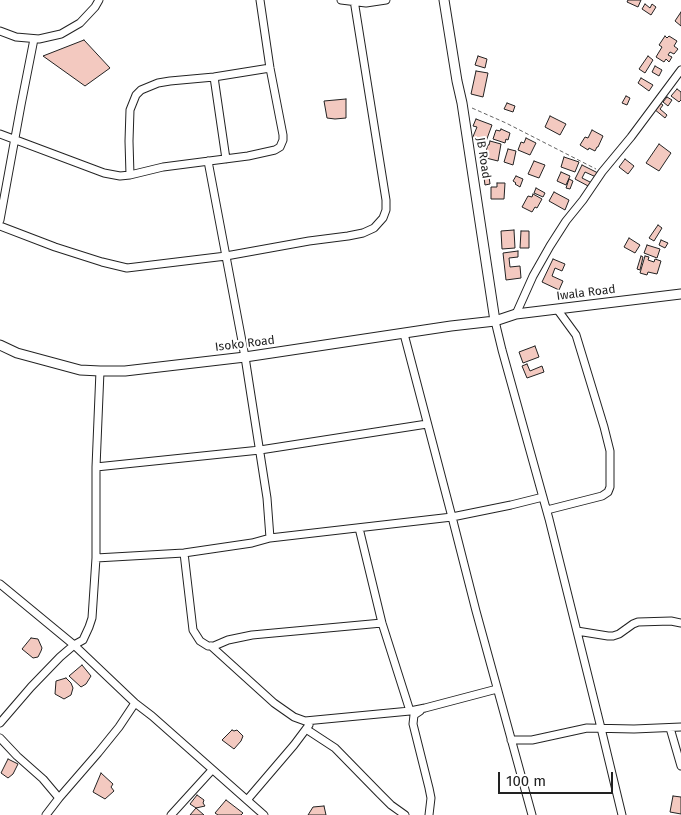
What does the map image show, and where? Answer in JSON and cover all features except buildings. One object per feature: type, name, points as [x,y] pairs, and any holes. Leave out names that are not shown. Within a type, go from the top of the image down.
[{"type":"street","points":[[0,31],[16,37],[34,39],[61,34],[80,23],[95,8],[99,0]]},
{"type":"street","points":[[0,134],[104,173],[120,176],[163,167],[226,159],[275,150],[282,144],[283,129],[270,68],[260,0]]},
{"type":"street","points":[[341,0],[366,3],[386,0]]},
{"type":"street","name":"JB Road","points":[[444,0],[495,321]]},
{"type":"street","points":[[0,226],[55,247],[121,267],[135,268],[226,256],[363,233],[374,228],[383,218],[386,210],[384,182],[354,1]]},
{"type":"street","points":[[0,220],[34,39]]},
{"type":"street","points":[[130,175],[130,110],[136,95],[147,87],[158,83],[270,68]]},
{"type":"street","points":[[516,314],[533,276],[550,246],[602,172],[681,70]]},
{"type":"street","points":[[214,77],[226,159]]},
{"type":"street","points":[[208,161],[245,357],[267,498],[270,538]]},
{"type":"street","name":"Iwala Road","points":[[495,321],[516,314],[681,294]]},
{"type":"street","points":[[547,510],[602,496],[608,492],[610,487],[610,451],[604,427],[576,335],[557,309]]},
{"type":"street","points":[[495,321],[547,510],[622,815]]},
{"type":"street","name":"Isoko Road","points":[[0,345],[18,353],[80,370],[125,371],[245,357],[495,321]]},
{"type":"street","points":[[404,334],[476,611],[532,815]]},
{"type":"street","points":[[0,723],[60,657],[83,640],[92,618],[96,558],[96,467],[100,371]]},
{"type":"street","points":[[96,467],[260,450],[427,424]]},
{"type":"street","points":[[96,558],[184,552],[252,543],[270,538],[452,517],[542,497]]},
{"type":"street","points":[[359,528],[382,623],[410,711]]},
{"type":"street","points":[[184,552],[193,630],[200,641],[211,646],[274,703],[294,718],[312,721],[410,711],[497,689]]},
{"type":"street","points":[[0,584],[74,645],[134,703],[152,716],[264,815]]},
{"type":"street","points":[[577,631],[613,636],[638,622],[672,621],[681,623]]},
{"type":"street","points":[[211,646],[237,638],[382,623]]},
{"type":"street","points":[[46,815],[119,727],[134,703]]},
{"type":"street","points":[[0,708],[8,714]]},
{"type":"street","points":[[425,708],[414,715],[413,724],[431,798],[429,815]]},
{"type":"street","points":[[247,800],[312,721]]},
{"type":"street","points":[[511,740],[532,740],[582,728],[634,729],[681,727]]},
{"type":"street","points":[[670,728],[681,766]]},
{"type":"street","points":[[306,729],[335,748],[385,799],[405,815]]},
{"type":"street","points":[[0,738],[43,779],[59,798]]},
{"type":"street","points":[[171,815],[212,770]]},
{"type":"path","points":[[462,104],[506,123],[602,172]]}]
